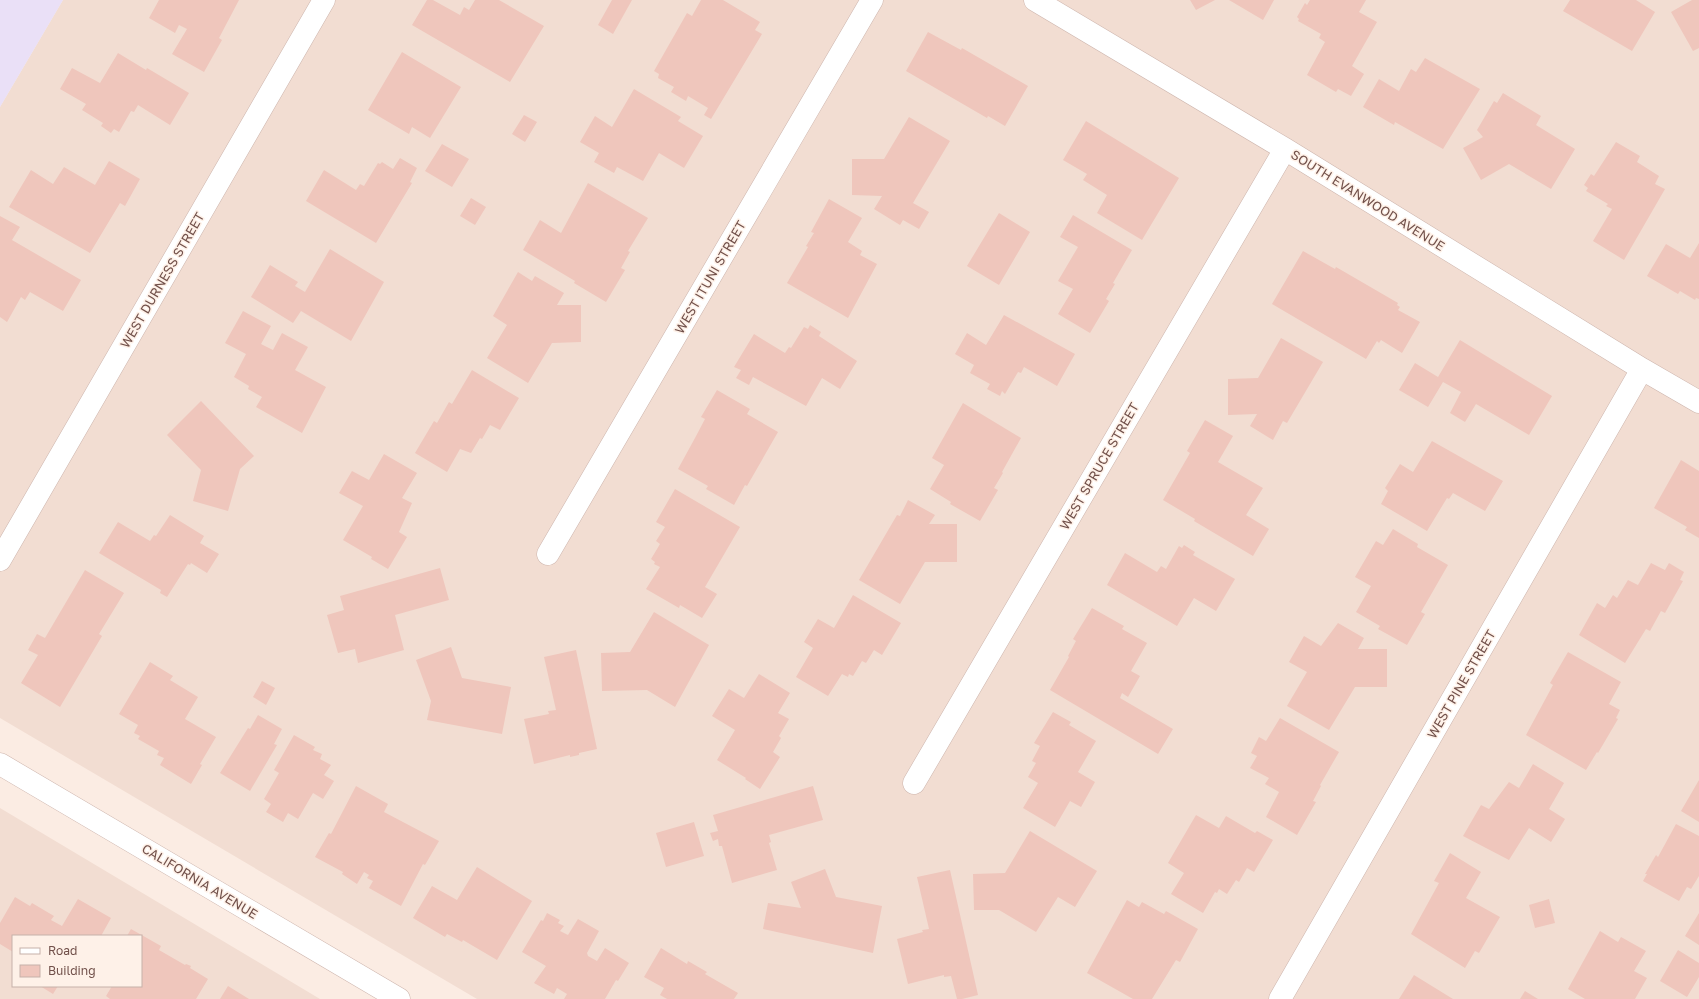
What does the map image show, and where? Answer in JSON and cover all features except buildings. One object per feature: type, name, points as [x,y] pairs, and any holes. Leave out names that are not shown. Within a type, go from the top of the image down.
[{"type":"street","name":"WEST DURNESS STREET","points":[[0,560],[324,0]]},
{"type":"street","name":"WEST ITUNI STREET","points":[[548,554],[872,0]]},
{"type":"street","name":"SOUTH EVANWOOD AVENUE","points":[[1035,0],[1285,149],[1642,369],[1699,402]]},
{"type":"street","name":"WEST SPRUCE STREET","points":[[914,783],[1285,149]]},
{"type":"street","name":"WEST PINE STREET","points":[[1280,999],[1642,369]]},
{"type":"street","name":"CALIFORNIA AVENUE","points":[[0,764],[400,999]]},
{"type":"shaded area","points":[[0,0],[63,0],[0,107]]},
{"type":"shaded area","points":[[63,0],[1699,0],[1699,999],[477,999],[0,718],[0,107]]},
{"type":"shaded area","points":[[0,808],[320,999],[0,999]]}]
